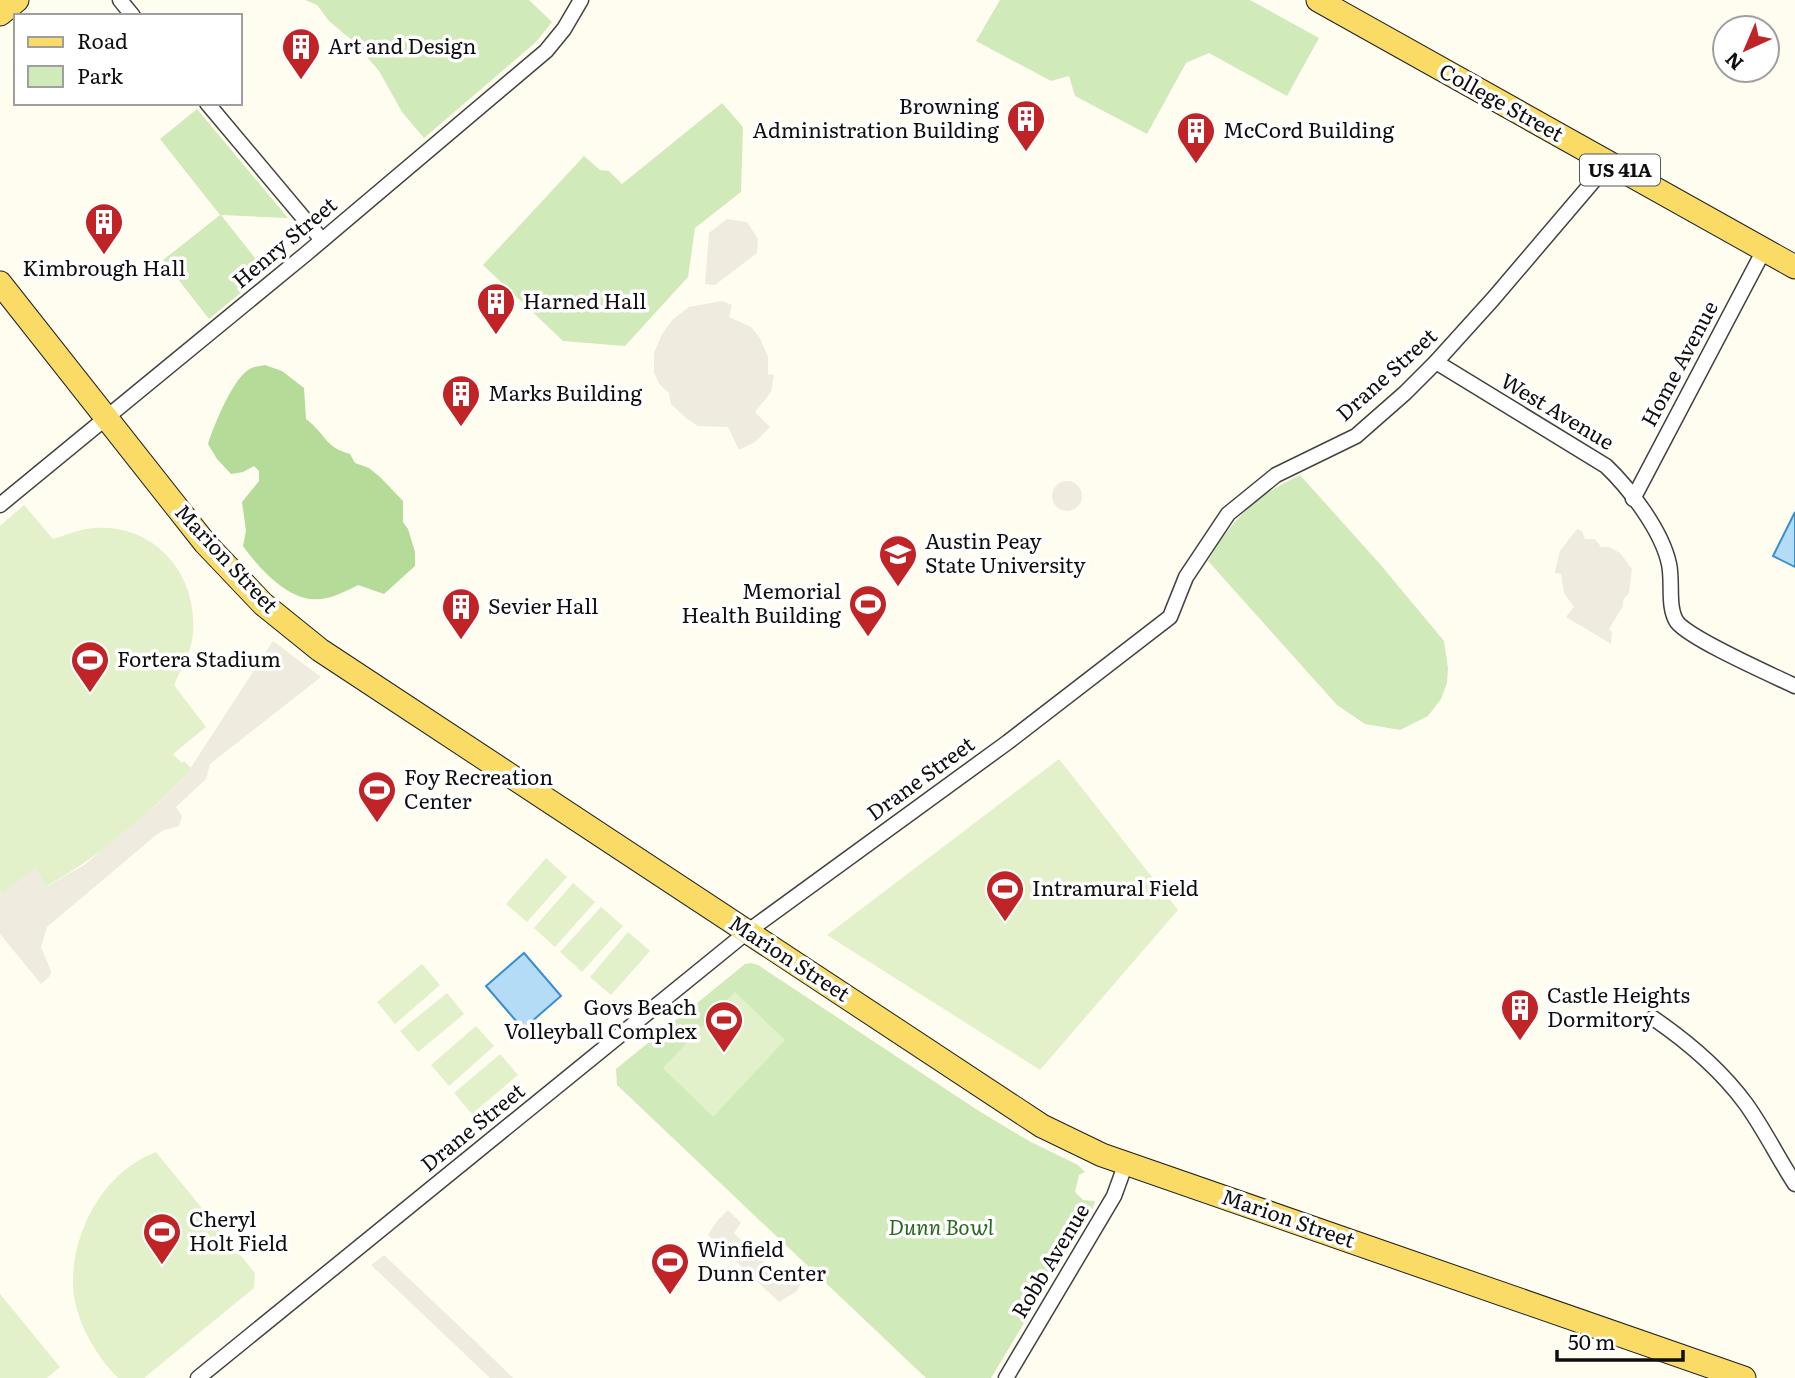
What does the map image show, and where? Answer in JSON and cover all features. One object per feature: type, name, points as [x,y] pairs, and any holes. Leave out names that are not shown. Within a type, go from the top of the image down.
[{"type":"main road","points":[[0,14],[17,0]]},
{"type":"main road","name":"College Street","points":[[1318,0],[1608,164],[1794,265]]},
{"type":"main road","name":"Marion Street","points":[[0,283],[205,542],[263,604],[320,650],[1042,1126],[1102,1155],[1744,1378]]},
{"type":"street","points":[[120,0],[131,14]]},
{"type":"street","name":"Henry Street","points":[[0,505],[322,240],[546,51],[581,0]]},
{"type":"street","points":[[209,105],[322,240]]},
{"type":"street","name":"Drane Street","points":[[198,1378],[747,932],[1007,742],[1170,617],[1186,577],[1228,514],[1276,475],[1356,436],[1436,362],[1608,164]]},
{"type":"street","name":"Home Avenue","points":[[1633,499],[1764,250]]},
{"type":"street","name":"West Avenue","points":[[1436,362],[1606,466],[1622,481],[1655,531],[1668,558],[1672,608],[1676,621],[1695,636],[1795,686]]},
{"type":"street","points":[[1653,1018],[1713,1065],[1745,1103],[1795,1184]]},
{"type":"street","name":"Robb Avenue","points":[[1006,1378],[1114,1196],[1126,1163]]},
{"type":"green space","points":[[305,0],[529,0],[552,22],[536,42],[424,138],[402,112],[379,71],[354,42],[329,21],[317,5]]},
{"type":"green space","points":[[1000,0],[1250,0],[1319,38],[1287,96],[1209,53],[1186,63],[1147,134],[1075,96],[1069,76],[1051,81],[976,41]]},
{"type":"green space","points":[[722,103],[743,127],[741,192],[695,228],[688,277],[625,346],[563,341],[483,265],[584,156],[600,170],[609,171],[622,184]]},
{"type":"green space","points":[[197,109],[288,218],[221,215],[266,272],[209,319],[163,260],[220,215],[160,139]]},
{"type":"green space","points":[[265,365],[282,371],[304,388],[306,419],[330,444],[350,454],[355,463],[369,468],[403,501],[403,522],[415,552],[415,566],[384,594],[358,585],[324,599],[301,597],[272,579],[243,546],[246,531],[242,502],[259,481],[259,471],[254,466],[231,474],[208,444],[219,415],[236,384],[248,370]]},
{"type":"green space","points":[[1300,475],[1444,641],[1448,668],[1447,683],[1441,699],[1428,716],[1400,730],[1365,724],[1337,705],[1208,561],[1226,533],[1246,510],[1271,491]]},
{"type":"green space","name":"Fortera Stadium","points":[[24,505],[53,539],[94,528],[117,529],[138,535],[156,545],[171,560],[190,597],[193,618],[191,647],[174,685],[206,727],[173,754],[191,768],[186,775],[120,836],[45,887],[41,879],[3,895],[0,892],[0,526]]},
{"type":"green space","name":"Intramural Field","points":[[1059,759],[1178,910],[1040,1070],[827,935]]},
{"type":"green space","points":[[546,858],[567,877],[527,922],[506,904]]},
{"type":"green space","points":[[573,883],[595,902],[555,947],[534,928]]},
{"type":"green space","points":[[601,907],[623,926],[582,972],[560,952]]},
{"type":"green space","points":[[628,932],[650,951],[611,995],[590,977]]},
{"type":"green space","points":[[422,964],[440,985],[395,1024],[377,1002]]},
{"type":"green space","name":"Dunn Bowl","points":[[745,964],[758,965],[979,1111],[1029,1141],[1078,1165],[1085,1172],[1079,1175],[1075,1192],[1083,1200],[1095,1201],[1093,1208],[991,1378],[926,1378],[617,1085],[616,1069]]},
{"type":"green space","name":"Govs Beach Volleyball Complex","points":[[735,992],[785,1040],[713,1117],[663,1068]]},
{"type":"green space","points":[[447,993],[464,1014],[418,1052],[400,1031]]},
{"type":"green space","points":[[476,1026],[494,1046],[449,1086],[431,1065]]},
{"type":"green space","points":[[500,1054],[518,1075],[472,1114],[454,1093]]},
{"type":"green space","name":"Cheryl Holt Field","points":[[156,1152],[255,1273],[254,1288],[144,1378],[118,1378],[94,1348],[82,1324],[73,1287],[74,1266],[84,1225],[106,1189],[137,1161]]},
{"type":"green space","points":[[0,1294],[60,1367],[47,1378],[0,1378]]},
{"type":"shaded area","points":[[727,219],[747,222],[758,239],[757,253],[715,285],[705,284],[709,233]]},
{"type":"shaded area","points":[[722,301],[732,305],[729,317],[751,327],[760,338],[768,357],[768,374],[774,375],[771,392],[755,412],[770,427],[755,442],[739,450],[728,427],[698,426],[687,419],[671,404],[669,393],[660,385],[654,373],[654,353],[662,334],[673,319],[689,307]]},
{"type":"shaded area","points":[[1067,481],[1078,485],[1082,496],[1078,507],[1067,511],[1056,507],[1052,496],[1056,485]]},
{"type":"shaded area","points":[[1577,529],[1582,531],[1585,539],[1595,539],[1601,547],[1609,547],[1620,553],[1632,569],[1629,593],[1609,629],[1612,632],[1611,644],[1566,617],[1574,607],[1564,593],[1561,574],[1555,571],[1560,551]]},
{"type":"shaded area","points":[[273,641],[321,677],[210,764],[206,779],[176,807],[182,816],[179,826],[155,836],[47,927],[41,947],[51,971],[50,976],[41,984],[0,934],[0,892],[3,894],[36,867],[46,887],[84,865],[155,806],[186,775]]},
{"type":"shaded area","points":[[728,1210],[741,1223],[734,1233],[778,1276],[790,1268],[803,1280],[797,1291],[779,1302],[708,1235]]},
{"type":"shaded area","points":[[384,1255],[513,1378],[490,1378],[371,1265]]},
{"type":"water","points":[[1795,512],[1795,567],[1773,556]]},
{"type":"water","points":[[524,953],[561,996],[523,1029],[486,986]]},
{"type":"place","name":"Art and Design","points":[[301,81]]},
{"type":"place","name":"Browning Administration Building","points":[[1026,153]]},
{"type":"place","name":"McCord Building","points":[[1196,165]]},
{"type":"place","name":"Kimbrough Hall","points":[[104,256]]},
{"type":"place","name":"Harned Hall","points":[[496,336]]},
{"type":"place","name":"Marks Building","points":[[461,428]]},
{"type":"place","name":"Austin Peay State University","points":[[898,588]]},
{"type":"place","name":"Memorial Health Building","points":[[868,638]]},
{"type":"place","name":"Sevier Hall","points":[[461,641]]},
{"type":"place","name":"Fortera Stadium","points":[[90,694]]},
{"type":"place","name":"Foy Recreation Center","points":[[377,824]]},
{"type":"place","name":"Intramural Field","points":[[1005,923]]},
{"type":"place","name":"Castle Heights Dormitory","points":[[1520,1042]]},
{"type":"place","name":"Govs Beach Volleyball Complex","points":[[724,1054]]},
{"type":"place","name":"Cheryl Holt Field","points":[[162,1266]]},
{"type":"place","name":"Winfield Dunn Center","points":[[670,1296]]}]
